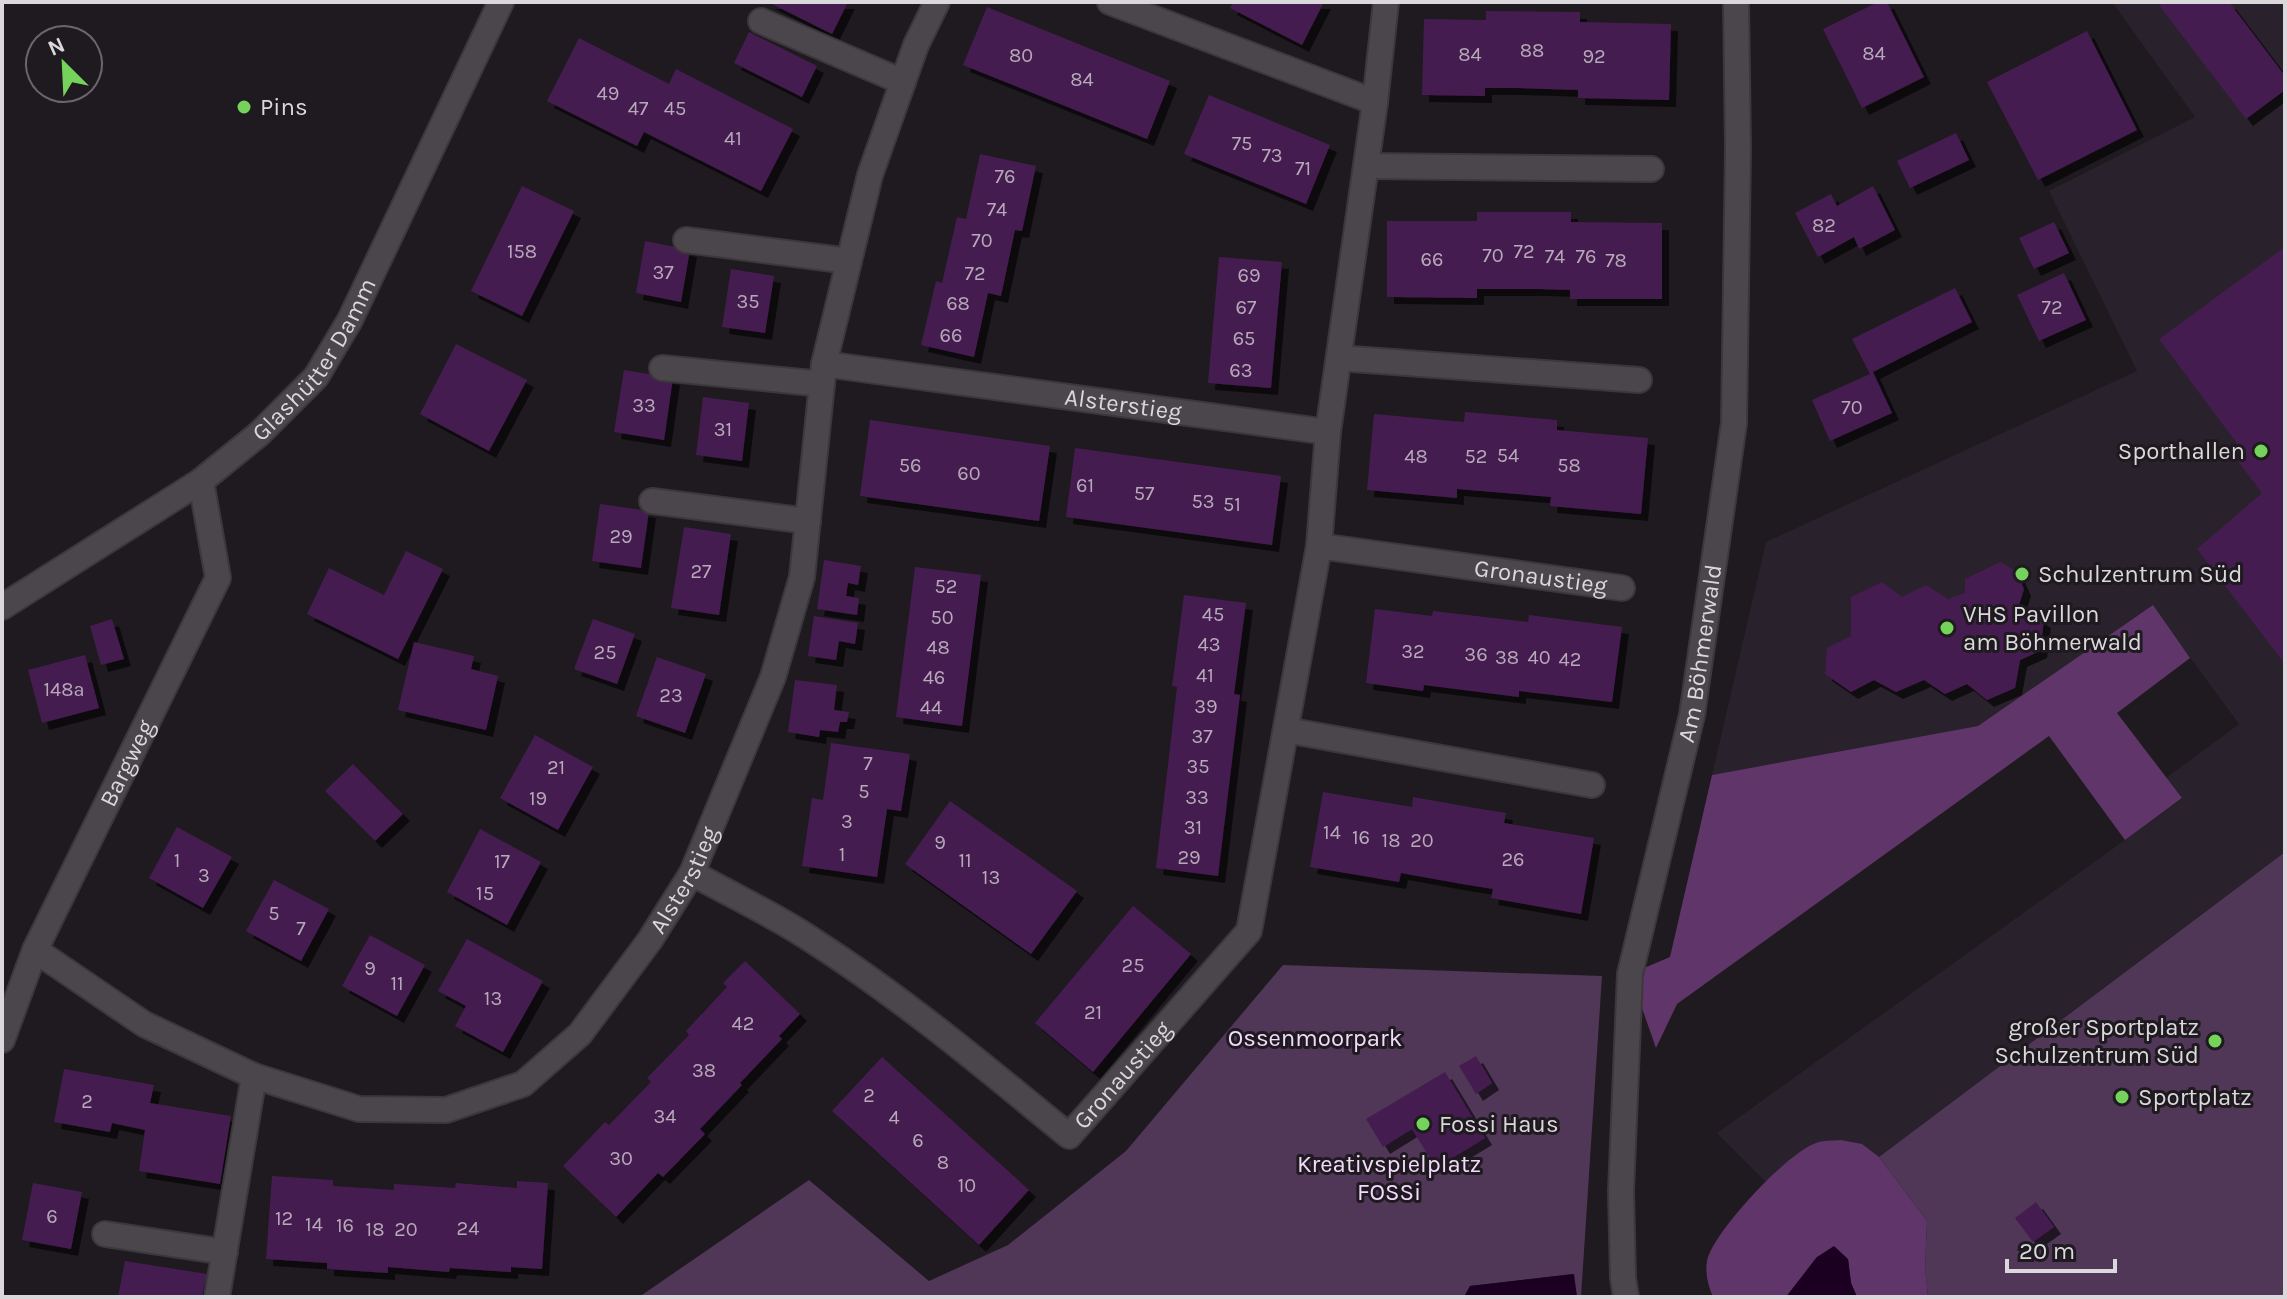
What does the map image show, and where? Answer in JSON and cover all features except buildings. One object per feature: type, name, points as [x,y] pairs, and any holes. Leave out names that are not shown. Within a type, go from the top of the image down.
[{"type":"street","name":"Glashütter Damm","points":[[2,607],[201,481],[259,434],[316,377],[350,320],[501,2]]},
{"type":"street","name":"Alsterstieg","points":[[35,950],[144,1024],[254,1076],[359,1109],[446,1110],[523,1084],[580,1034],[650,940],[692,873],[773,677],[802,577],[823,374],[849,261],[870,175],[916,45],[937,2]]},
{"type":"street","points":[[1110,2],[1375,102]]},
{"type":"street","name":"Gronaustieg","points":[[692,873],[838,957],[940,1030],[1069,1136],[1249,931],[1319,546],[1328,432],[1375,102],[1386,2]]},
{"type":"street","name":"Am Böhmerwald","points":[[1626,1297],[1621,1191],[1630,974],[1692,715],[1734,423],[1738,150],[1736,2]]},
{"type":"street","points":[[761,21],[903,82]]},
{"type":"street","points":[[1366,166],[1651,169]]},
{"type":"street","points":[[686,240],[849,261]]},
{"type":"street","points":[[1339,358],[1639,380]]},
{"type":"street","points":[[662,368],[823,374]]},
{"type":"street","name":"Alsterstieg","points":[[823,374],[1328,432]]},
{"type":"street","name":"Bargweg","points":[[2,1040],[35,950],[218,578],[201,481]]},
{"type":"street","points":[[652,501],[808,521]]},
{"type":"street","name":"Gronaustieg","points":[[1319,546],[1622,588]]},
{"type":"street","points":[[1286,730],[1592,785]]},
{"type":"street","points":[[217,1297],[254,1076]]},
{"type":"street","points":[[105,1234],[225,1252]]},
{"type":"shaded area","name":"Schulzentrum Süd","points":[[2112,2],[2285,2],[2285,852],[1879,1157],[1861,1144],[1841,1140],[1793,1157],[1766,1182],[1717,1133],[2182,799],[2166,778],[2239,724],[2152,606],[1978,726],[1712,775],[1766,542],[2137,371],[2049,191],[2195,117]]},
{"type":"shaded area","points":[[2153,605],[2190,658],[2117,713],[2182,798],[2125,840],[2049,736],[1677,1004],[1656,1048],[1630,974],[1670,957],[1712,775],[1978,726]]},
{"type":"shaded area","points":[[1841,1140],[1862,1144],[1879,1157],[1927,1221],[1925,1267],[1928,1297],[1857,1297],[1851,1283],[1848,1259],[1817,1257],[1786,1297],[1713,1297],[1707,1279],[1707,1261],[1712,1248],[1737,1213],[1753,1194],[1804,1149],[1819,1142]]},
{"type":"shaded area","points":[[1834,1246],[1848,1259],[1851,1283],[1857,1297],[1786,1297],[1817,1257]]},
{"type":"shaded area","points":[[1574,1274],[1577,1297],[1464,1297],[1470,1286]]},
{"type":"green space","name":"Sportplatz","points":[[2285,852],[2285,1297],[1928,1297],[1925,1267],[1927,1221],[1879,1157]]},
{"type":"green space","points":[[1283,965],[1602,976],[1581,1297],[1577,1297],[1573,1274],[1470,1286],[1464,1297],[639,1297],[809,1180],[929,1281],[1008,1245],[1126,1151]]},
{"type":"place","name":"Pins","points":[[244,107]]},
{"type":"place","name":"Sporthallen","points":[[2261,451]]},
{"type":"place","name":"Schulzentrum Süd","points":[[2022,574]]},
{"type":"place","name":"VHS Pavillon am Böhmerwald","points":[[1947,628]]},
{"type":"place","name":"großer Sportplatz Schulzentrum Süd","points":[[2215,1041]]},
{"type":"place","name":"Sportplatz","points":[[2122,1097]]},
{"type":"place","name":"Fossi Haus","points":[[1423,1124]]},
{"type":"park label","name":"Ossenmoorpark","points":[[1315,1038]]},
{"type":"park label","name":"Kreativspielplatz FOSSi","points":[[1389,1178]]}]
